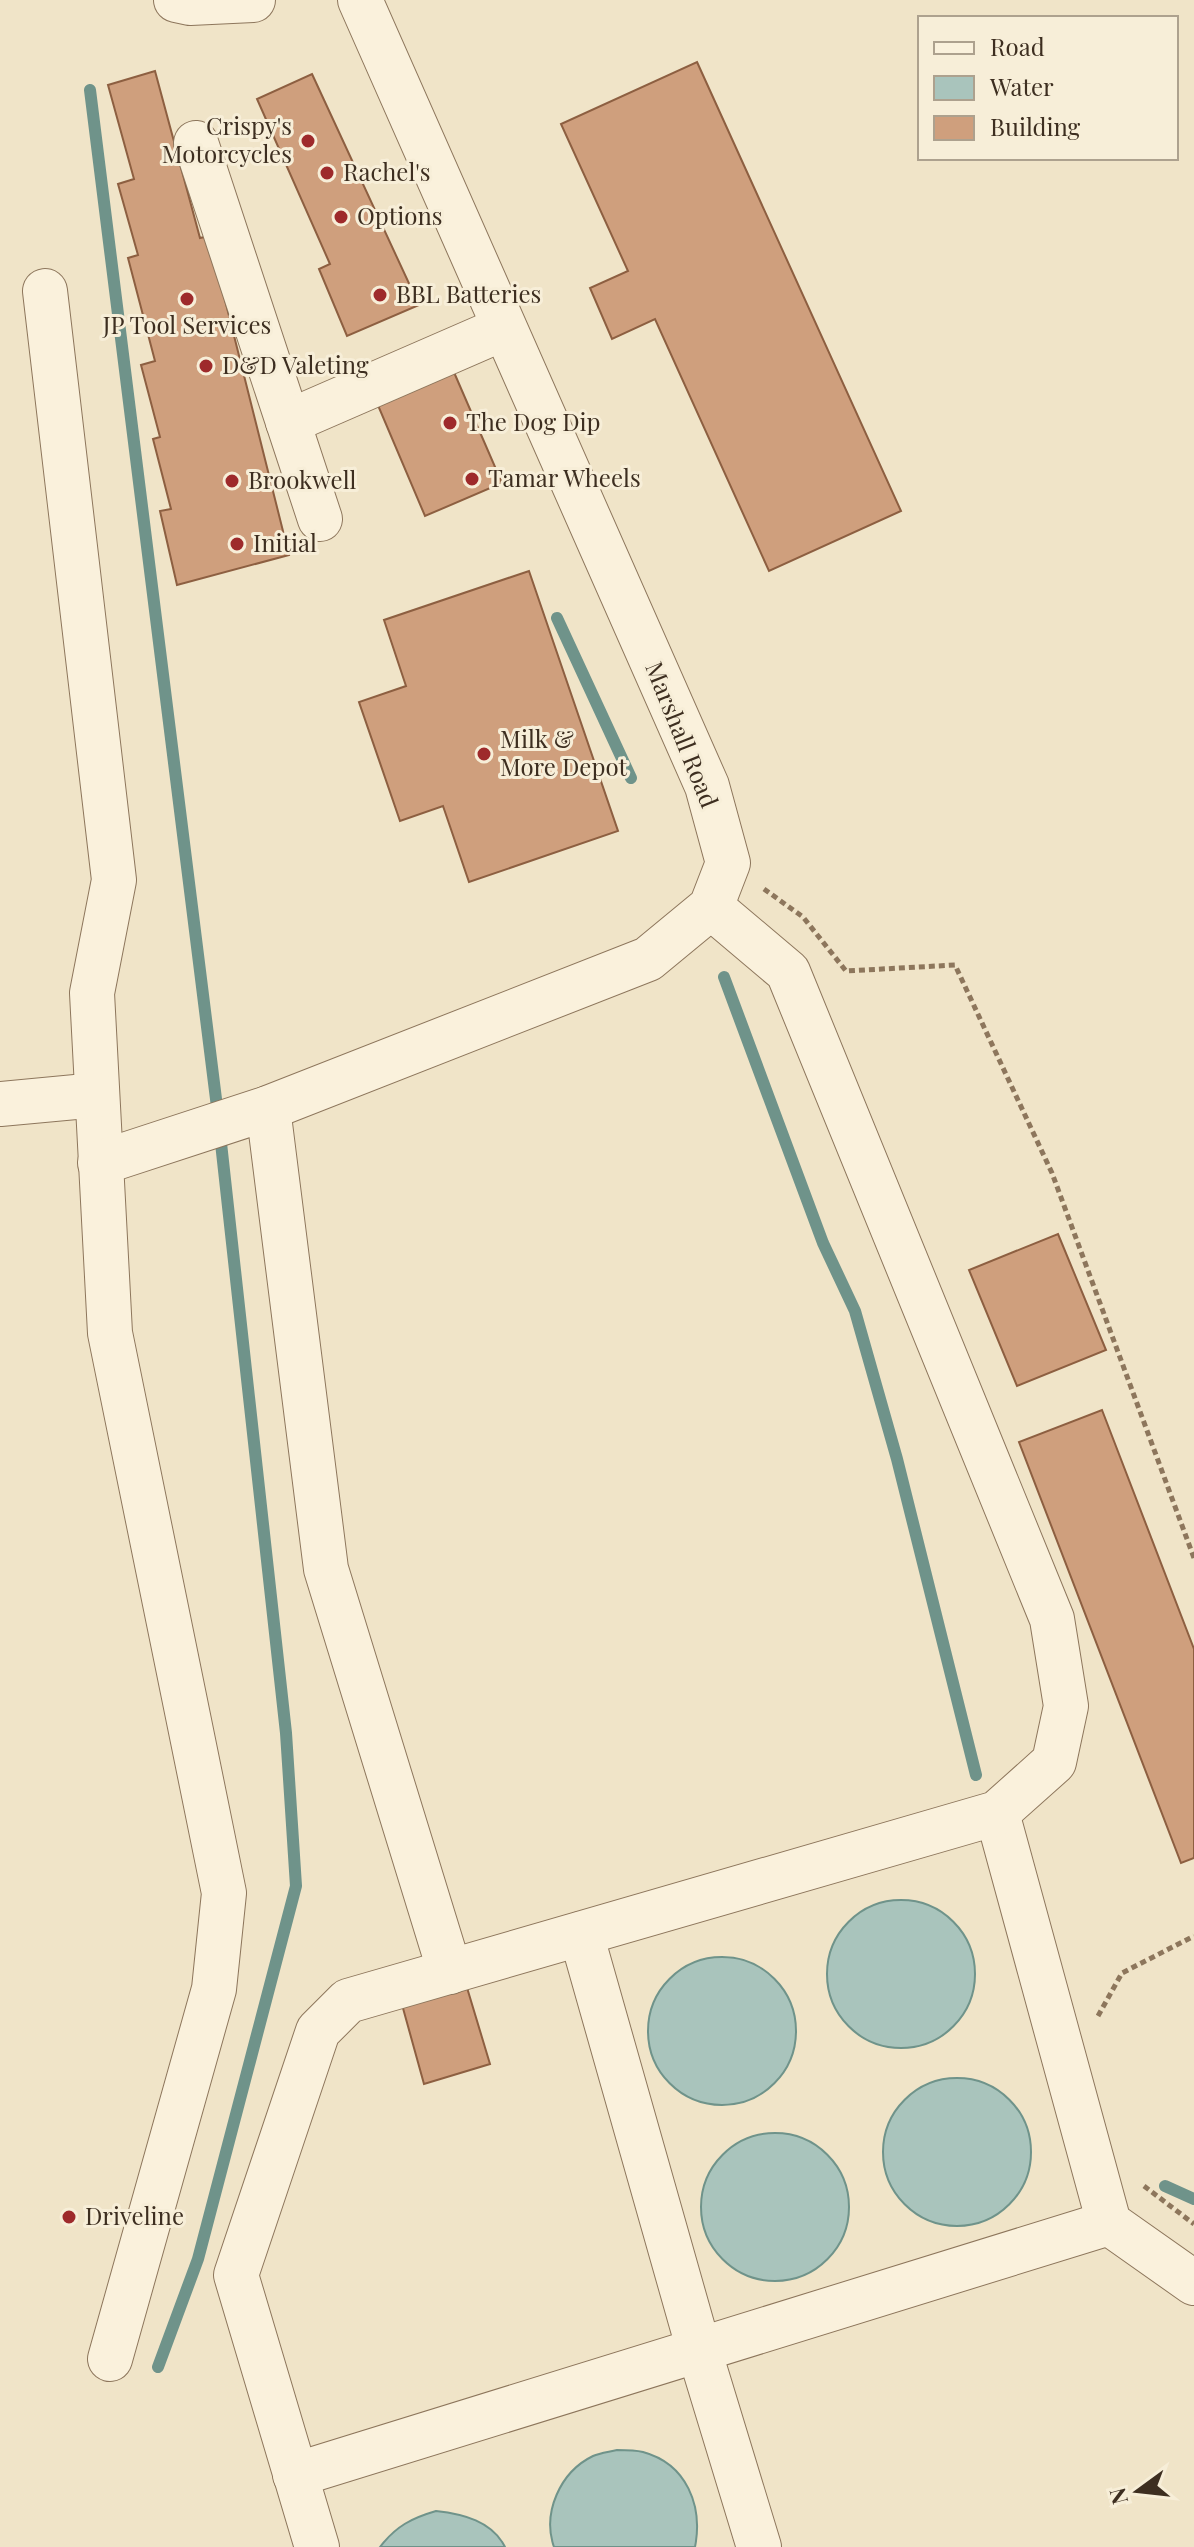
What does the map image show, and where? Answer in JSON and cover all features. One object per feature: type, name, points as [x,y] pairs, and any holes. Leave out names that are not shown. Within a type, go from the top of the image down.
[{"type":"street","points":[[176,0],[190,3],[253,0]]},
{"type":"street","name":"Marshall Road","points":[[360,0],[707,786],[728,863]]},
{"type":"street","points":[[196,143],[320,519]]},
{"type":"street","points":[[45,291],[114,880],[92,993],[110,1333],[224,1893],[214,1989],[110,2359]]},
{"type":"street","points":[[288,422],[504,328]]},
{"type":"street","points":[[100,1163],[268,1108],[648,959],[711,907],[728,863]]},
{"type":"street","points":[[317,2547],[236,2275],[318,2031],[348,2001],[997,1813],[1054,1762],[1066,1706],[1052,1619],[788,972],[711,907]]},
{"type":"street","points":[[0,1104],[97,1095]]},
{"type":"street","points":[[268,1108],[326,1569],[450,1972]]},
{"type":"street","points":[[997,1813],[1109,2223],[1194,2283]]},
{"type":"street","points":[[581,1934],[699,2350],[759,2547]]},
{"type":"street","points":[[295,2475],[1109,2223]]},
{"type":"path","points":[[728,863],[803,917],[846,971],[955,965],[1052,1173],[1194,1558]]},
{"type":"path","points":[[1091,2027],[1122,1973],[1194,1936]]},
{"type":"path","points":[[1138,2174],[1144,2186],[1194,2224]]},
{"type":"water","points":[[901,1900],[929,1906],[953,1922],[969,1946],[975,1974],[969,2002],[953,2026],[929,2042],[901,2048],[873,2042],[849,2026],[833,2002],[827,1974],[833,1946],[849,1922],[873,1906]]},
{"type":"water","points":[[722,1957],[750,1963],[774,1979],[790,2003],[796,2031],[790,2059],[774,2083],[750,2099],[722,2105],[694,2099],[670,2083],[654,2059],[648,2031],[654,2003],[670,1979],[694,1963]]},
{"type":"water","points":[[957,2078],[985,2084],[1009,2100],[1025,2124],[1031,2152],[1025,2180],[1009,2204],[985,2220],[957,2226],[929,2220],[905,2204],[889,2180],[883,2152],[889,2124],[905,2100],[929,2084]]},
{"type":"water","points":[[775,2133],[803,2139],[827,2155],[843,2179],[849,2207],[843,2235],[827,2259],[803,2275],[775,2281],[747,2275],[723,2259],[707,2235],[701,2207],[707,2179],[723,2155],[747,2139]]},
{"type":"water","points":[[617,2450],[640,2451],[658,2458],[681,2477],[694,2502],[695,2547],[554,2547],[550,2521],[552,2507],[563,2483],[581,2463],[593,2456]]},
{"type":"water","points":[[436,2511],[476,2520],[493,2531],[505,2547],[380,2547],[405,2524]]},
{"type":"building","points":[[697,62],[901,511],[769,571],[655,319],[612,339],[590,288],[628,271],[561,124]]},
{"type":"building","points":[[155,71],[200,238],[209,236],[289,555],[177,585],[160,511],[171,509],[153,439],[160,437],[141,365],[155,361],[128,258],[138,255],[118,184],[134,179],[108,85]]},
{"type":"building","points":[[312,74],[419,305],[347,336],[319,269],[330,264],[257,99]]},
{"type":"building","points":[[453,370],[502,483],[425,516],[377,403]]},
{"type":"building","name":"Milk & More Depot","points":[[529,571],[618,831],[469,882],[443,806],[400,821],[359,702],[406,686],[384,620]]},
{"type":"building","points":[[1058,1234],[1106,1350],[1017,1386],[969,1270]]},
{"type":"building","points":[[1102,1410],[1194,1649],[1194,1858],[1181,1863],[1019,1442]]},
{"type":"building","points":[[465,1981],[490,2064],[424,2084],[401,2001]]},
{"type":"waterway","points":[[90,90],[218,1115]]},
{"type":"waterway","points":[[557,618],[631,778]]},
{"type":"waterway","points":[[724,977],[823,1243],[855,1311],[897,1459],[976,1775]]},
{"type":"waterway","points":[[158,2367],[198,2259],[296,1886],[286,1733],[220,1134]]},
{"type":"waterway","points":[[1165,2186],[1194,2199]]},
{"type":"place","name":"Crispy's Motorcycles","points":[[308,141]]},
{"type":"place","name":"Rachel's","points":[[327,173]]},
{"type":"place","name":"Options","points":[[341,217]]},
{"type":"place","name":"BBL Batteries","points":[[380,295]]},
{"type":"place","name":"JP Tool Services","points":[[187,299]]},
{"type":"place","name":"D&D Valeting","points":[[206,366]]},
{"type":"place","name":"The Dog Dip","points":[[450,423]]},
{"type":"place","name":"Tamar Wheels","points":[[472,479]]},
{"type":"place","name":"Brookwell","points":[[232,481]]},
{"type":"place","name":"Initial","points":[[237,544]]},
{"type":"place","name":"Milk & More Depot","points":[[484,754]]},
{"type":"place","name":"Driveline","points":[[69,2217]]}]
